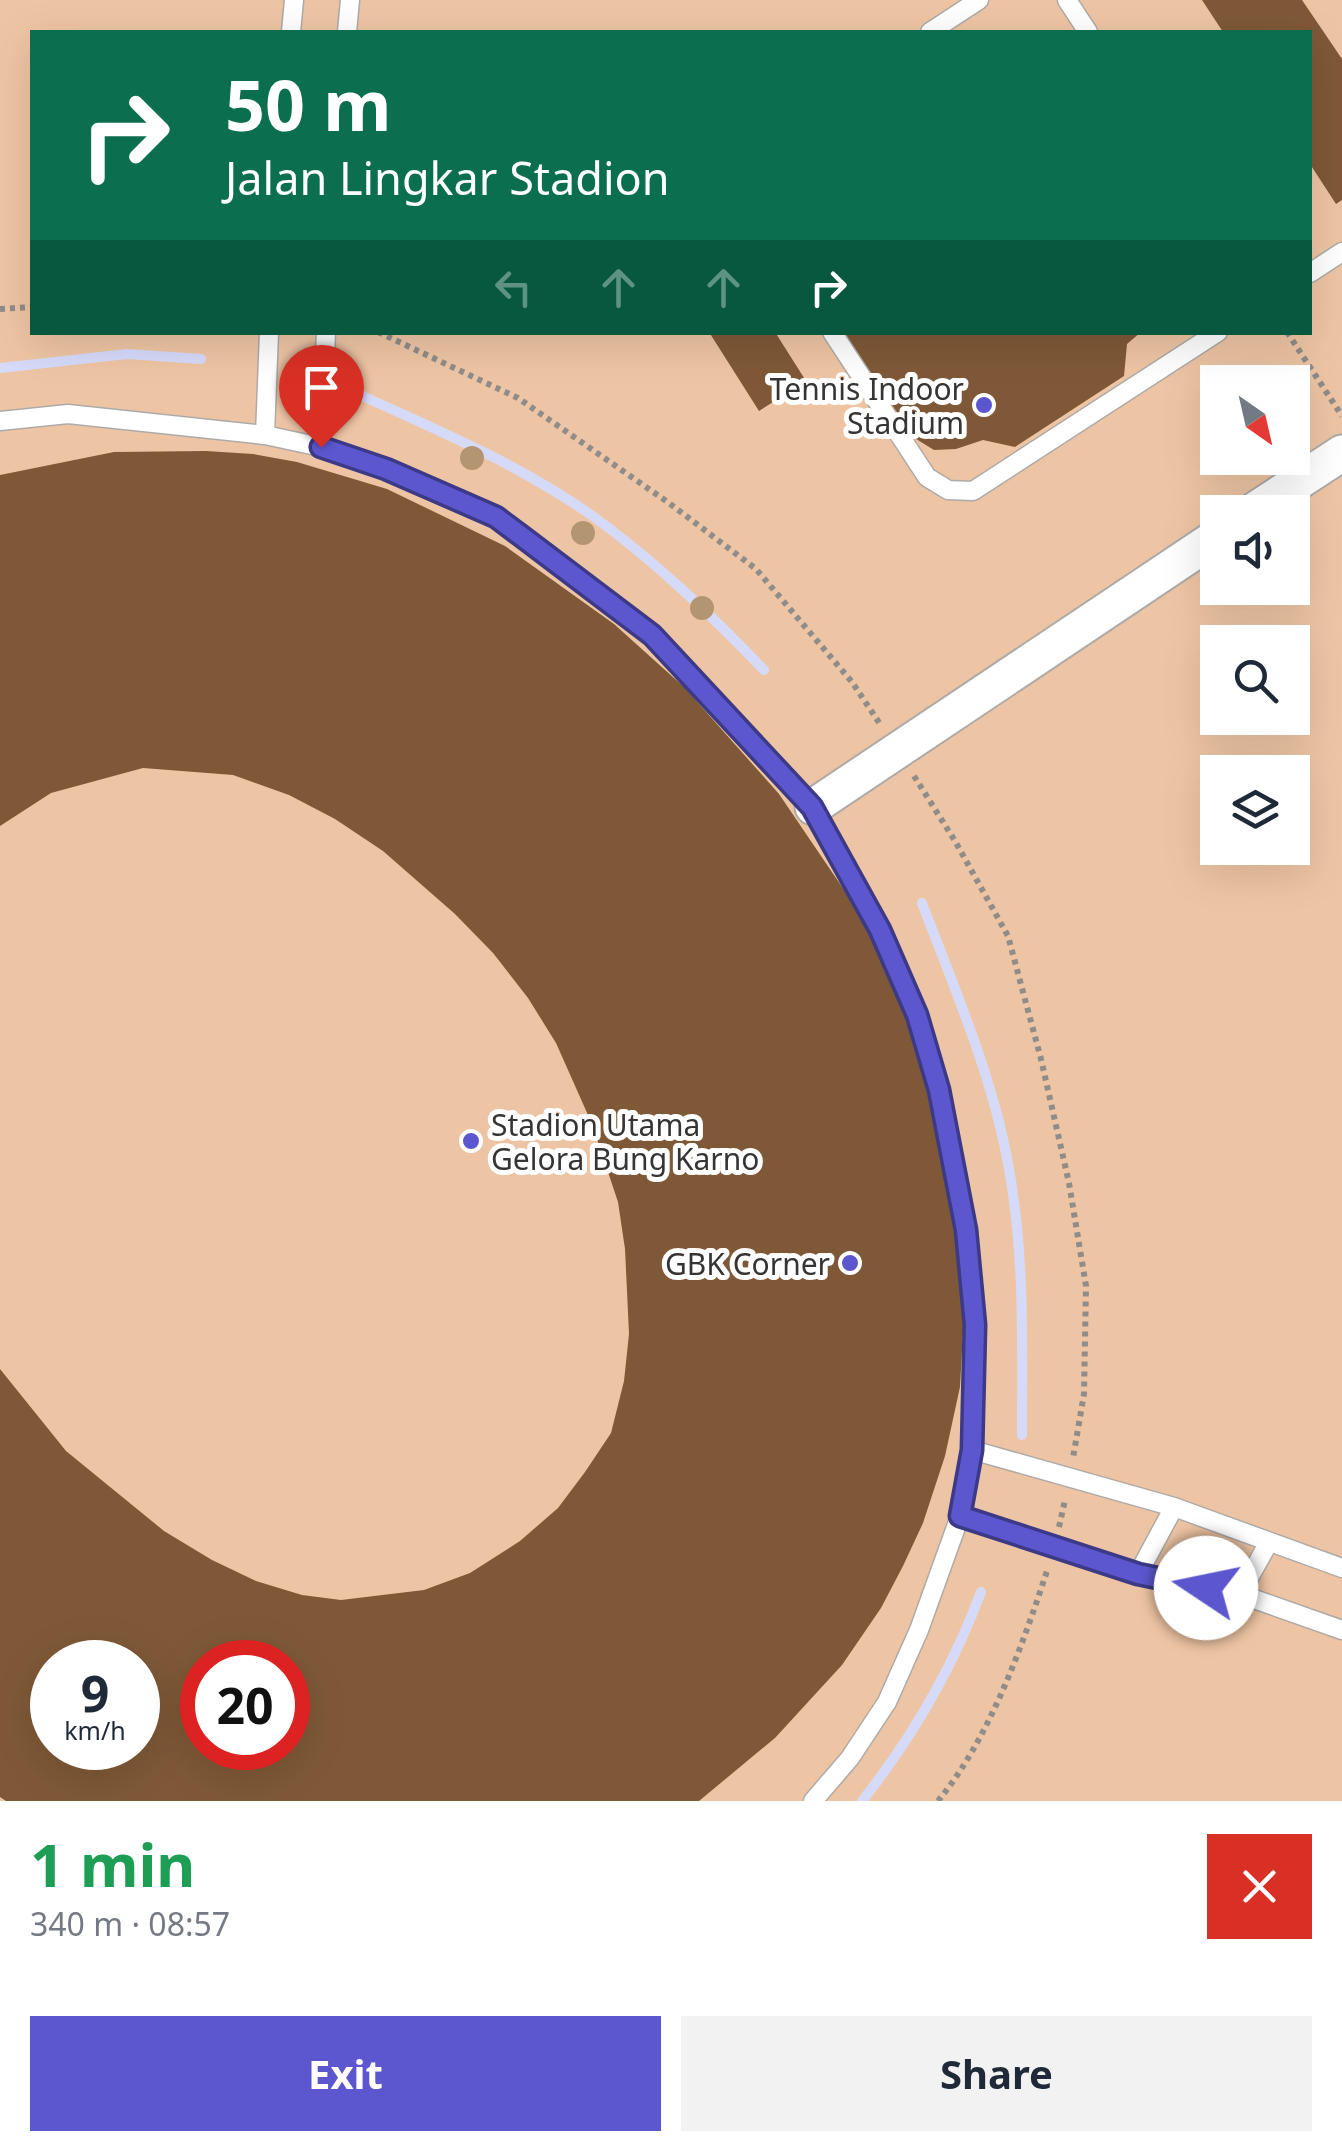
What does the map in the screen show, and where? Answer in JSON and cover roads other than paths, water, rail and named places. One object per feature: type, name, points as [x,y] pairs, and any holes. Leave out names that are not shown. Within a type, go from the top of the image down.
[{"type":"street","points":[[1278,495],[1342,453]]},
{"type":"street","points":[[812,807],[1200,548]]},
{"type":"lane","points":[[291,30],[294,0]]},
{"type":"lane","points":[[348,30],[350,0]]},
{"type":"lane","points":[[933,30],[979,0]]},
{"type":"lane","points":[[1066,0],[1087,30]]},
{"type":"lane","points":[[1312,272],[1342,252]]},
{"type":"lane","points":[[265,434],[269,335]]},
{"type":"lane","points":[[321,447],[326,335]]},
{"type":"lane","points":[[834,335],[927,477],[948,490],[973,491],[1213,335]]},
{"type":"lane","points":[[0,421],[68,414],[265,434],[321,447],[386,469],[496,517],[652,635],[812,807],[887,947],[917,1015],[939,1090],[966,1230],[975,1325],[972,1450],[960,1516],[887,1702],[850,1758],[813,1801]]},
{"type":"lane","points":[[972,1450],[1174,1507],[1342,1568]]},
{"type":"lane","points":[[1138,1574],[1174,1507]]},
{"type":"lane","points":[[960,1516],[1138,1574],[1240,1594],[1342,1630]]},
{"type":"lane","points":[[1240,1594],[1270,1542]]},
{"type":"waterway","points":[[0,368],[127,354],[201,359]]},
{"type":"waterway","points":[[336,384],[501,461],[594,517],[682,590],[764,670]]},
{"type":"waterway","points":[[922,903],[983,1067],[1009,1169],[1020,1268],[1022,1435]]},
{"type":"waterway","points":[[862,1801],[930,1701],[981,1592]]},
{"type":"place","name":"Tennis Indoor Stadium","points":[[984,405]]},
{"type":"place","name":"Stadion Utama Gelora Bung Karno","points":[[471,1141]]},
{"type":"place","name":"GBK Corner","points":[[850,1263]]}]
